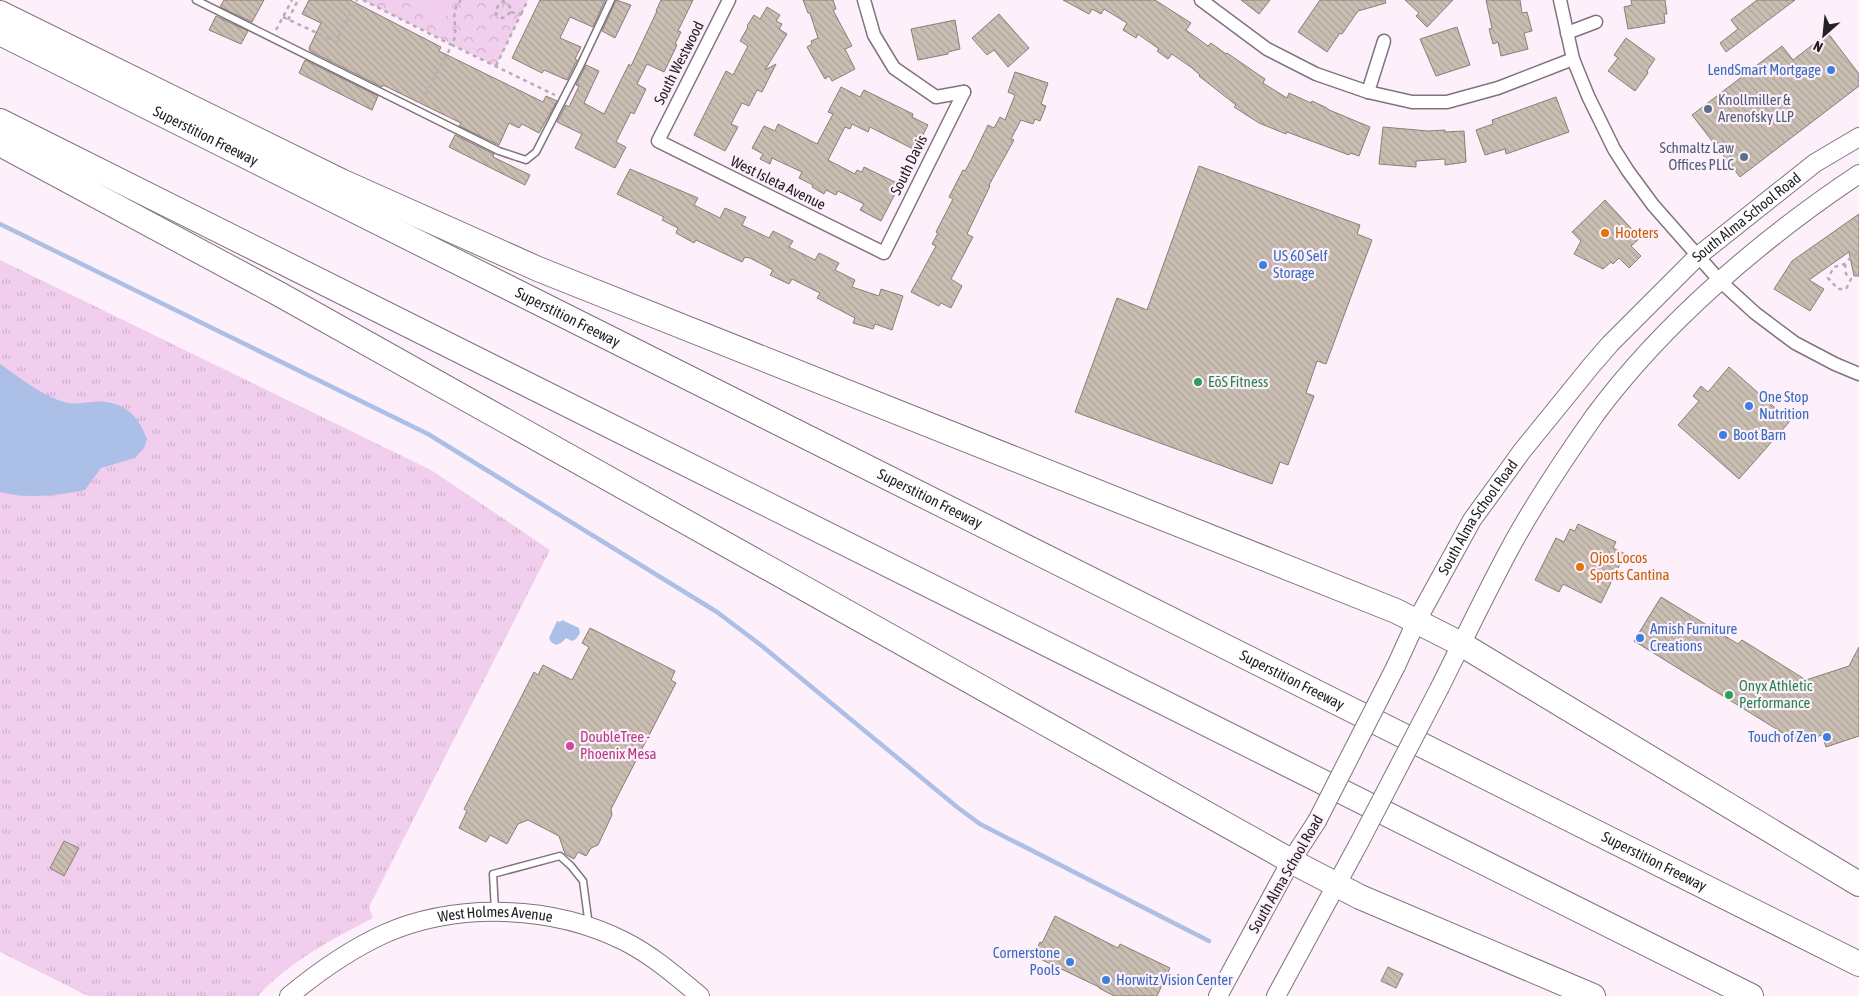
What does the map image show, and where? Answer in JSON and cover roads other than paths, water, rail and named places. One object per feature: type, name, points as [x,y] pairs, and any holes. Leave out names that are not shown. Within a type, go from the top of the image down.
[{"type":"highway","points":[[0,13],[333,177],[538,269],[1396,611],[1461,644],[1859,884]]},
{"type":"highway","name":"Superstition Freeway","points":[[0,33],[1859,964]]},
{"type":"highway","points":[[0,121],[1751,996]]},
{"type":"highway","points":[[0,144],[279,294],[1291,861],[1360,896],[1593,996]]},
{"type":"main road","name":"South Alma School Road","points":[[1218,996],[1291,861],[1317,822],[1396,666],[1416,622],[1472,520],[1517,458],[1610,344],[1698,256],[1815,164],[1859,136]]},
{"type":"main road","points":[[1276,996],[1338,884],[1521,529],[1596,415],[1649,351],[1720,281],[1824,197],[1859,174]]},
{"type":"main road","name":"West Holmes Avenue","points":[[289,996],[340,958],[384,934],[432,919],[459,914],[495,913],[534,915],[589,927],[625,942],[665,967],[700,996]]},
{"type":"street","name":"South Westwood","points":[[658,141],[729,0]]},
{"type":"street","name":"South Davis","points":[[864,0],[874,35],[894,68],[936,97],[964,92],[884,253]]},
{"type":"street","points":[[1201,0],[1267,49],[1316,74],[1368,92],[1412,102],[1447,102],[1498,88],[1573,59]]},
{"type":"street","points":[[1560,0],[1573,59],[1588,96],[1608,139],[1653,205],[1720,281],[1755,313],[1795,343],[1859,374]]},
{"type":"street","points":[[1568,33],[1596,22]]},
{"type":"street","points":[[1368,92],[1384,41]]},
{"type":"street","name":"West Isleta Avenue","points":[[658,141],[884,253]]},
{"type":"lane","points":[[196,0],[499,151],[526,160],[536,152],[611,0]]},
{"type":"lane","points":[[495,913],[493,874],[560,856],[571,866],[583,882],[589,927]]},
{"type":"water","points":[[0,364],[39,391],[55,399],[74,403],[106,402],[121,406],[137,419],[147,439],[144,448],[135,458],[101,468],[85,490],[42,496],[0,492]]},
{"type":"water","points":[[562,620],[579,628],[580,633],[572,641],[566,638],[556,645],[549,638],[557,621],[560,622]]},
{"type":"waterway","points":[[0,224],[428,434],[717,612],[762,646],[980,824],[1209,941]]},
{"type":"place","name":"LendSmart Mortgage","points":[[1831,70]]},
{"type":"place","name":"Knollmiller & Arenofsky LLP","points":[[1708,109]]},
{"type":"place","name":"Schmaltz Law Offices PLLC","points":[[1744,157]]},
{"type":"place","name":"Hooters","points":[[1605,233]]},
{"type":"place","name":"US 60 Self Storage","points":[[1263,265]]},
{"type":"place","name":"EōS Fitness","points":[[1198,382]]},
{"type":"place","name":"One Stop Nutrition","points":[[1749,406]]},
{"type":"place","name":"Boot Barn","points":[[1723,435]]},
{"type":"place","name":"Ojos Locos Sports Cantina","points":[[1580,567]]},
{"type":"place","name":"Amish Furniture Creations","points":[[1640,638]]},
{"type":"place","name":"Onyx Athletic Performance","points":[[1729,695]]},
{"type":"place","name":"Touch of Zen","points":[[1827,737]]},
{"type":"place","name":"DoubleTree - Phoenix Mesa","points":[[570,746]]},
{"type":"place","name":"Cornerstone Pools","points":[[1070,962]]},
{"type":"place","name":"Horwitz Vision Center","points":[[1106,980]]}]
